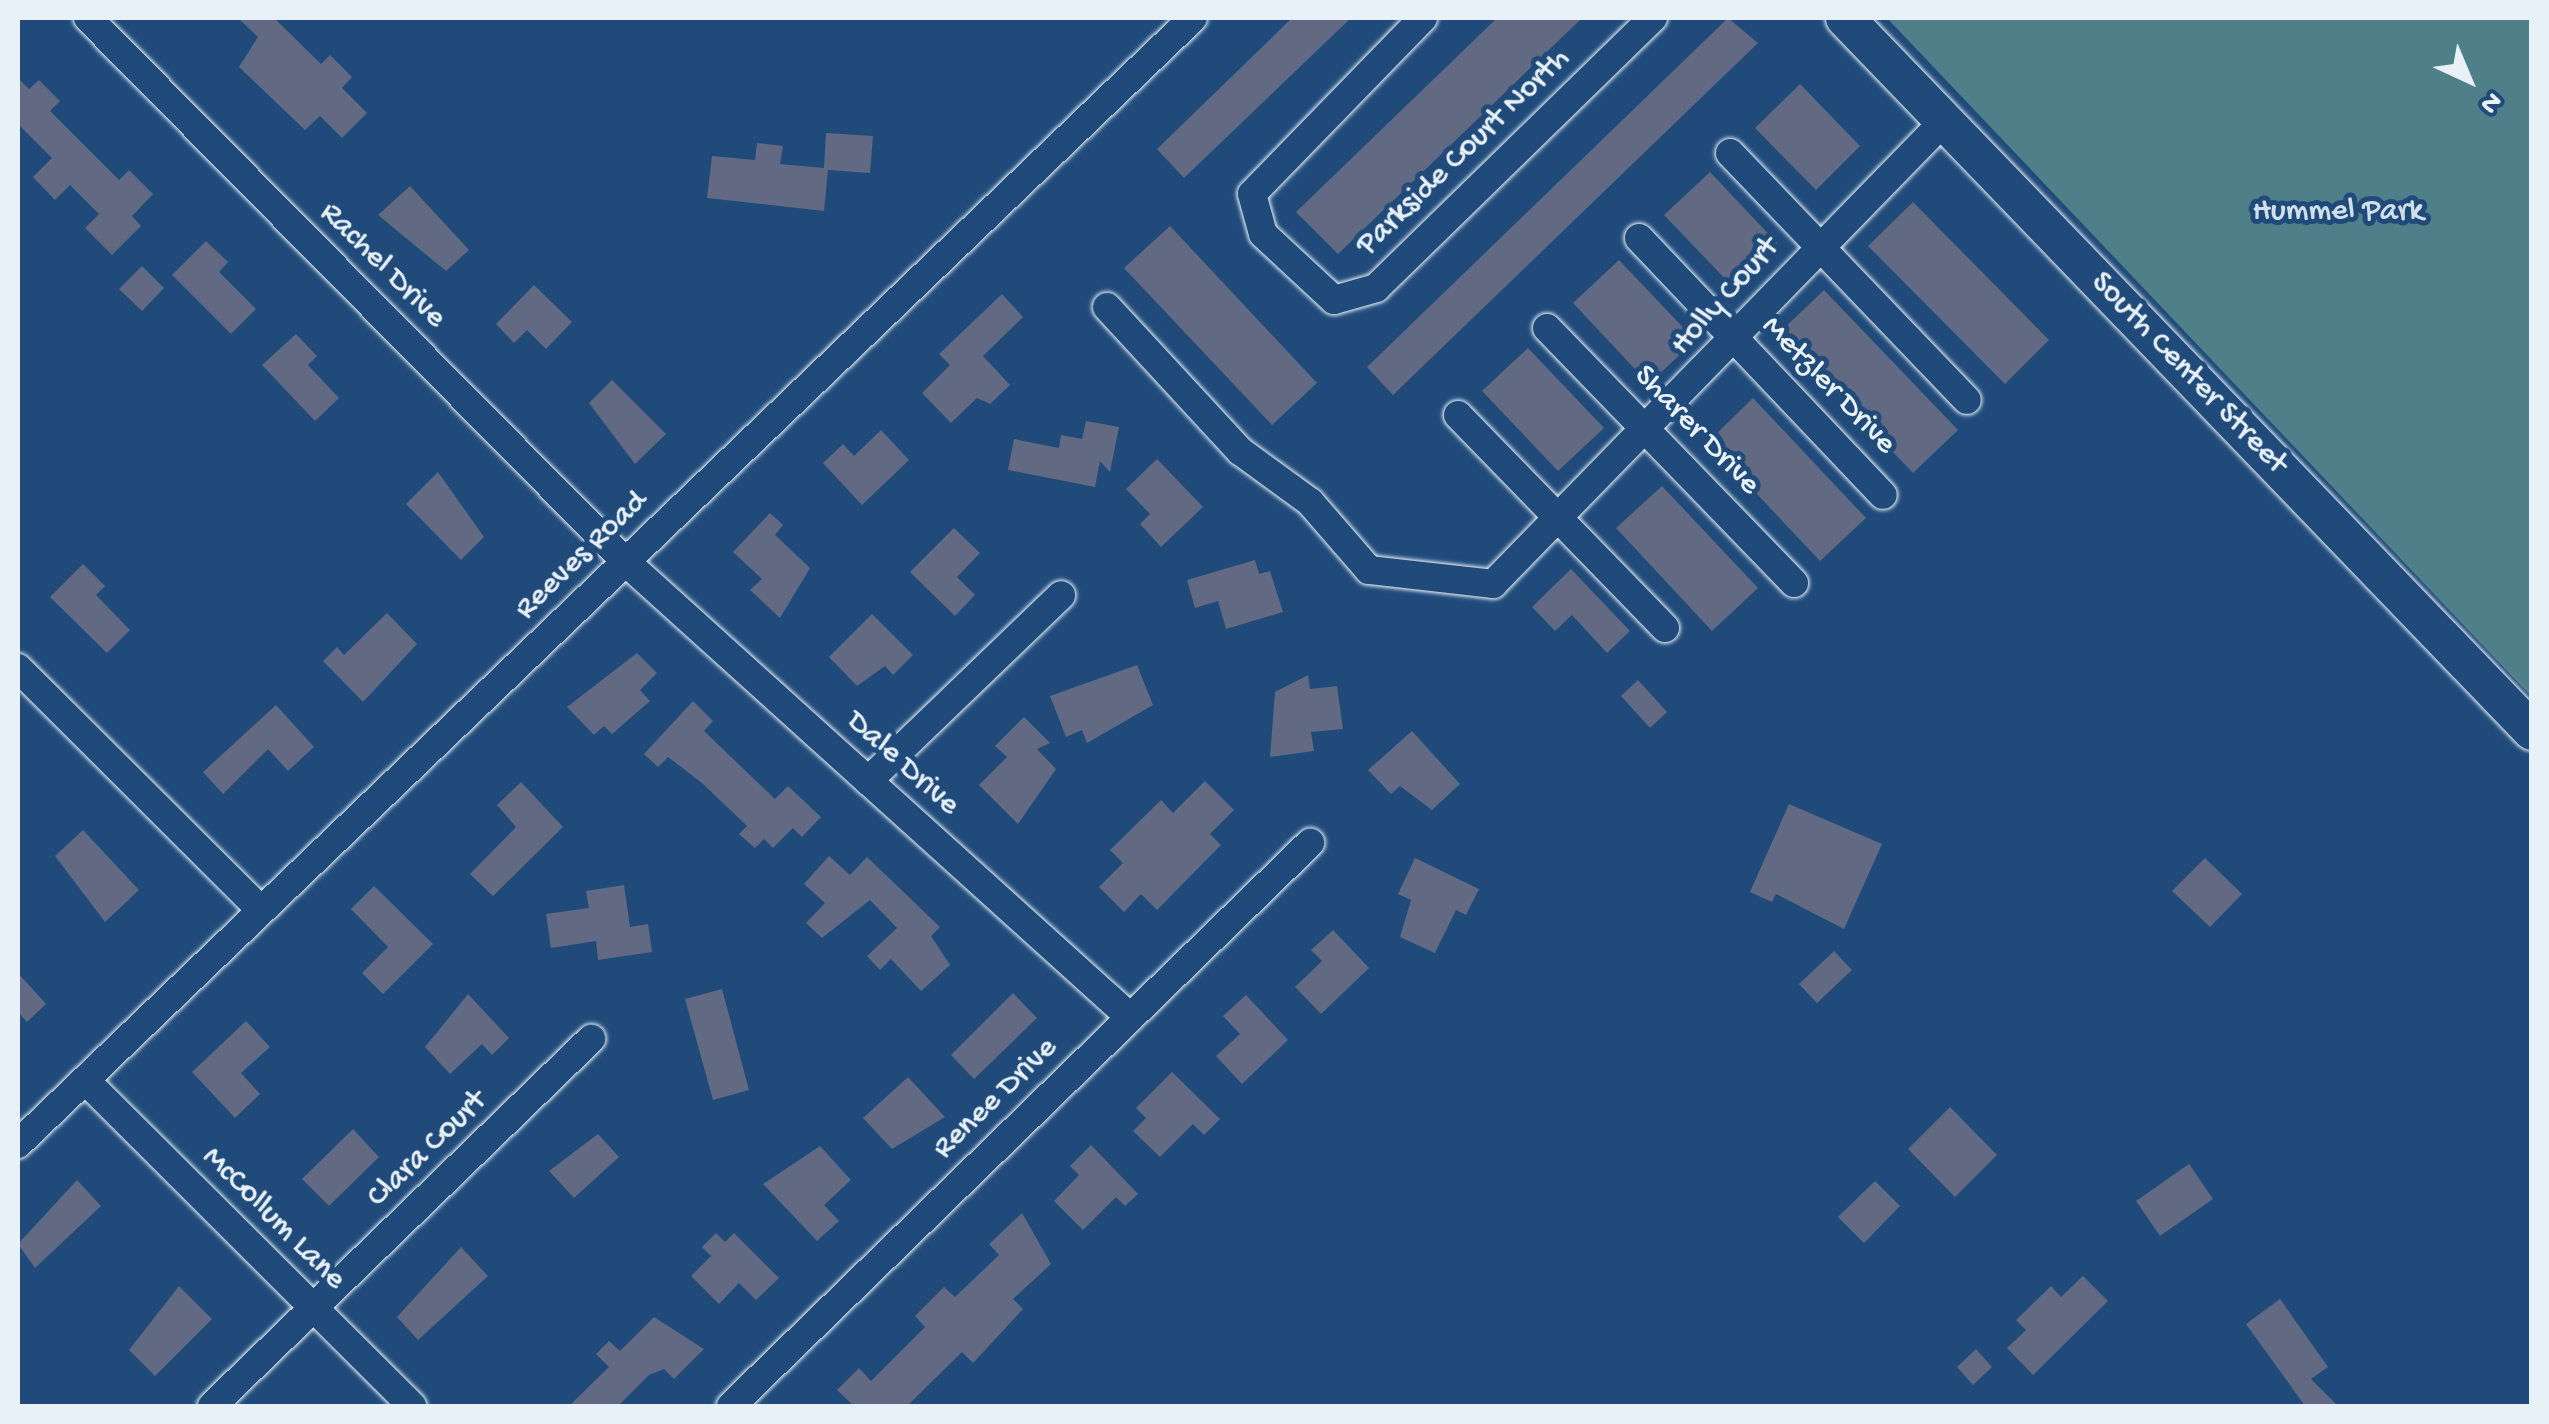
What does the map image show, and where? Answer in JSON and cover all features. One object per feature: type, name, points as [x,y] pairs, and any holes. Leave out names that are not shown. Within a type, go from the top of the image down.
[{"type":"main road","name":"South Center Street","points":[[1845,18],[2532,730]]},
{"type":"street","name":"Rachel Drive","points":[[88,18],[627,563]]},
{"type":"street","name":"Reeves Road","points":[[18,1144],[258,908],[627,563],[1192,18]]},
{"type":"street","name":"Parkside Court North","points":[[1423,18],[1259,178],[1251,210],[1263,234],[1320,294],[1367,296],[1653,18]]},
{"type":"street","name":"Holly Court","points":[[1107,307],[1240,451],[1310,502],[1369,570],[1493,584],[1648,432],[1732,335],[1945,120]]},
{"type":"street","points":[[1730,153],[1967,400]]},
{"type":"street","name":"Metzler Drive","points":[[1639,238],[1883,495]]},
{"type":"street","name":"Sharer Drive","points":[[1547,328],[1794,582]]},
{"type":"street","points":[[1458,416],[1664,628]]},
{"type":"street","name":"Dale Drive","points":[[627,563],[1130,1017]]},
{"type":"street","points":[[868,781],[1061,595]]},
{"type":"street","points":[[18,668],[258,908]]},
{"type":"street","name":"Renee Drive","points":[[732,1406],[1310,843]]},
{"type":"street","name":"Clara Court","points":[[212,1406],[591,1039]]},
{"type":"street","name":"McCollum Lane","points":[[85,1080],[412,1406]]},
{"type":"green space","name":"Hummel Park","points":[[1887,18],[2531,18],[2531,696]]},
{"type":"building","points":[[238,18],[274,18],[321,64],[330,55],[352,77],[342,88],[367,113],[342,138],[320,116],[305,130],[239,67],[258,37]]},
{"type":"building","points":[[1292,18],[1351,18],[1184,178],[1157,149]]},
{"type":"building","points":[[1497,18],[1582,18],[1338,254],[1296,212]]},
{"type":"building","points":[[1728,18],[1758,43],[1393,395],[1367,367]]},
{"type":"building","points":[[18,78],[29,89],[39,80],[60,101],[50,111],[119,180],[129,170],[153,194],[132,216],[141,226],[112,255],[85,228],[99,214],[70,185],[55,200],[33,177],[52,158],[18,124]]},
{"type":"building","points":[[1800,84],[1860,146],[1816,190],[1755,128]]},
{"type":"building","points":[[826,133],[873,136],[870,173],[828,170],[824,211],[707,198],[712,156],[755,160],[757,143],[783,146],[780,164],[824,168]]},
{"type":"building","points":[[1710,172],[1777,243],[1732,286],[1664,215]]},
{"type":"building","points":[[410,186],[469,250],[446,271],[378,215]]},
{"type":"building","points":[[1913,202],[2049,340],[2005,384],[1868,246]]},
{"type":"building","points":[[1170,226],[1317,383],[1272,425],[1124,268]]},
{"type":"building","points":[[206,241],[228,262],[219,272],[256,309],[231,334],[172,275]]},
{"type":"building","points":[[1619,260],[1695,340],[1649,384],[1573,303]]},
{"type":"building","points":[[142,266],[164,288],[142,311],[119,289]]},
{"type":"building","points":[[534,285],[572,322],[546,349],[527,330],[514,343],[496,324]]},
{"type":"building","points":[[1824,290],[1958,430],[1913,473],[1779,333]]},
{"type":"building","points":[[1002,294],[1023,317],[983,356],[1010,385],[990,404],[977,398],[951,423],[922,393],[950,365],[939,354]]},
{"type":"building","points":[[296,334],[317,356],[308,365],[339,398],[315,421],[262,365]]},
{"type":"building","points":[[1528,348],[1604,428],[1558,471],[1482,391]]},
{"type":"building","points":[[612,380],[666,434],[635,464],[589,403]]},
{"type":"building","points":[[1753,398],[1866,518],[1820,561],[1708,442]]},
{"type":"building","points":[[1086,421],[1119,427],[1110,472],[1100,461],[1095,487],[1008,470],[1014,439],[1059,448],[1061,435],[1082,439]]},
{"type":"building","points":[[881,430],[909,460],[862,505],[823,463],[843,444],[854,456]]},
{"type":"building","points":[[1157,459],[1203,507],[1161,547],[1140,524],[1150,514],[1126,489]]},
{"type":"building","points":[[438,472],[484,537],[461,560],[406,504]]},
{"type":"building","points":[[1662,486],[1758,588],[1712,631],[1616,528]]},
{"type":"building","points":[[770,513],[783,525],[775,535],[810,568],[780,618],[750,590],[762,579],[733,552]]},
{"type":"building","points":[[954,528],[980,553],[957,577],[975,595],[955,616],[910,572]]},
{"type":"building","points":[[1255,560],[1259,574],[1270,571],[1283,612],[1226,629],[1218,601],[1195,608],[1187,580]]},
{"type":"building","points":[[83,564],[105,586],[96,595],[130,630],[107,653],[50,597]]},
{"type":"building","points":[[1571,569],[1630,631],[1607,653],[1572,615],[1555,631],[1532,607]]},
{"type":"building","points":[[387,613],[417,644],[363,702],[323,661],[337,647],[344,655]]},
{"type":"building","points":[[872,614],[913,655],[893,675],[885,666],[857,686],[829,657]]},
{"type":"building","points":[[637,653],[657,673],[640,690],[650,701],[612,734],[604,726],[594,735],[567,707]]},
{"type":"building","points":[[1137,665],[1153,705],[1087,743],[1082,730],[1066,737],[1050,696]]},
{"type":"building","points":[[1308,675],[1310,689],[1337,686],[1343,729],[1311,732],[1314,751],[1270,757],[1275,692]]},
{"type":"building","points":[[1638,680],[1667,712],[1650,728],[1621,696]]},
{"type":"building","points":[[693,701],[713,721],[704,731],[775,799],[788,786],[821,817],[802,837],[793,828],[773,848],[764,839],[755,848],[739,834],[747,826],[702,783],[668,757],[658,767],[644,754]]},
{"type":"building","points":[[276,705],[314,747],[288,771],[268,749],[223,794],[203,772]]},
{"type":"building","points":[[1024,717],[1050,743],[1037,749],[1056,769],[1018,824],[979,785],[1007,757],[995,746]]},
{"type":"building","points":[[1412,731],[1460,784],[1432,810],[1400,786],[1391,794],[1368,770]]},
{"type":"building","points":[[1205,781],[1234,810],[1210,834],[1221,845],[1157,910],[1141,894],[1124,912],[1099,887],[1123,863],[1110,850],[1161,800],[1173,813]]},
{"type":"building","points":[[521,782],[563,827],[493,896],[470,874],[516,827],[497,805]]},
{"type":"building","points":[[1789,804],[1882,844],[1844,929],[1776,894],[1772,902],[1750,892]]},
{"type":"building","points":[[83,830],[139,890],[105,922],[55,856]]},
{"type":"building","points":[[829,856],[850,875],[867,857],[940,927],[931,936],[950,965],[921,991],[891,959],[880,970],[867,956],[897,928],[870,900],[822,938],[806,923],[825,903],[804,884]]},
{"type":"building","points":[[1415,858],[1479,889],[1466,915],[1456,910],[1435,953],[1400,937],[1411,900],[1398,894]]},
{"type":"building","points":[[2205,858],[2242,894],[2210,927],[2172,891]]},
{"type":"building","points":[[624,885],[630,927],[648,924],[652,952],[598,960],[596,941],[551,948],[546,914],[589,908],[586,891]]},
{"type":"building","points":[[374,886],[433,944],[383,994],[362,973],[388,947],[351,909]]},
{"type":"building","points":[[1333,930],[1369,968],[1321,1014],[1295,987],[1322,961],[1311,950]]},
{"type":"building","points":[[1834,951],[1852,970],[1817,1003],[1799,984]]},
{"type":"building","points":[[18,973],[46,1004],[27,1022],[18,1012]]},
{"type":"building","points":[[722,989],[749,1090],[713,1100],[685,999]]},
{"type":"building","points":[[1013,993],[1037,1018],[974,1079],[951,1055]]},
{"type":"building","points":[[468,994],[509,1038],[492,1055],[482,1044],[450,1074],[425,1047]]},
{"type":"building","points":[[1246,995],[1288,1040],[1242,1084],[1216,1056],[1240,1034],[1223,1016]]},
{"type":"building","points":[[246,1021],[270,1047],[241,1073],[260,1094],[235,1118],[192,1072]]},
{"type":"building","points":[[1172,1072],[1220,1119],[1204,1135],[1193,1124],[1160,1157],[1133,1131],[1146,1118],[1136,1108]]},
{"type":"building","points":[[908,1077],[945,1117],[892,1149],[863,1118]]},
{"type":"building","points":[[1950,1107],[1997,1155],[1955,1197],[1908,1149]]},
{"type":"building","points":[[353,1129],[379,1157],[329,1206],[302,1179]]},
{"type":"building","points":[[598,1134],[619,1157],[574,1198],[549,1171]]},
{"type":"building","points":[[1091,1145],[1138,1194],[1125,1206],[1116,1197],[1083,1230],[1054,1201],[1079,1175],[1070,1166]]},
{"type":"building","points":[[820,1146],[851,1180],[824,1205],[839,1221],[817,1241],[763,1184]]},
{"type":"building","points":[[2189,1164],[2213,1199],[2160,1236],[2136,1201]]},
{"type":"building","points":[[77,1180],[101,1206],[35,1268],[18,1244]]},
{"type":"building","points":[[1875,1181],[1900,1206],[1864,1243],[1838,1217]]},
{"type":"building","points":[[1022,1213],[1051,1264],[1013,1299],[1023,1309],[973,1363],[962,1352],[907,1406],[854,1406],[837,1390],[859,1368],[871,1381],[925,1327],[915,1316],[944,1287],[955,1297],[999,1255],[989,1244]]},
{"type":"building","points":[[716,1233],[725,1242],[734,1233],[779,1278],[756,1300],[739,1283],[719,1304],[691,1276],[711,1256],[702,1247]]},
{"type":"building","points":[[461,1247],[488,1276],[418,1340],[397,1317]]},
{"type":"building","points":[[2083,1276],[2108,1301],[2033,1375],[2007,1348],[2026,1330],[2016,1320],[2051,1286],[2061,1297]]},
{"type":"building","points":[[179,1286],[212,1319],[155,1376],[129,1350]]},
{"type":"building","points":[[2280,1299],[2328,1367],[2311,1379],[2338,1406],[2305,1406],[2246,1324]]},
{"type":"building","points":[[654,1317],[704,1349],[674,1379],[664,1369],[649,1375],[618,1406],[569,1406],[609,1367],[596,1354],[609,1341],[620,1351]]},
{"type":"building","points":[[1976,1349],[1992,1367],[1973,1385],[1957,1367]]}]
